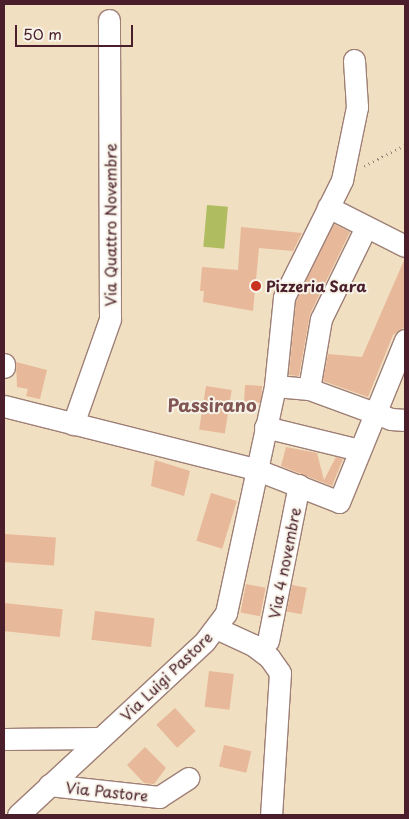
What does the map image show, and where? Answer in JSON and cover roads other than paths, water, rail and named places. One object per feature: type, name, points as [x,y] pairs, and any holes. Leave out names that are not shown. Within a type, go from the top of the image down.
[{"type":"street","name":"Via Quattro Novembre","points":[[73,424],[110,320],[109,20]]},
{"type":"street","name":"Via Luigi Pastore","points":[[18,815],[216,628],[231,595],[255,469],[275,386],[284,297],[342,180],[357,107],[354,60]]},
{"type":"street","points":[[328,207],[366,228],[405,246]]},
{"type":"street","points":[[309,389],[321,319],[366,228]]},
{"type":"street","points":[[4,406],[255,469],[339,502],[374,410],[405,340]]},
{"type":"street","points":[[275,386],[309,389],[405,420]]},
{"type":"street","points":[[265,427],[359,450]]},
{"type":"street","name":"Via 4 novembre","points":[[268,641],[299,485]]},
{"type":"street","points":[[216,628],[252,645],[269,657],[280,673],[271,815]]},
{"type":"street","points":[[4,739],[100,738]]},
{"type":"street","name":"Via Pastore","points":[[49,786],[160,797],[188,778]]},
{"type":"place","name":"Pizzeria Sara","points":[[256,286]]},
{"type":"district","name":"Passirano","points":[[212,405]]}]
